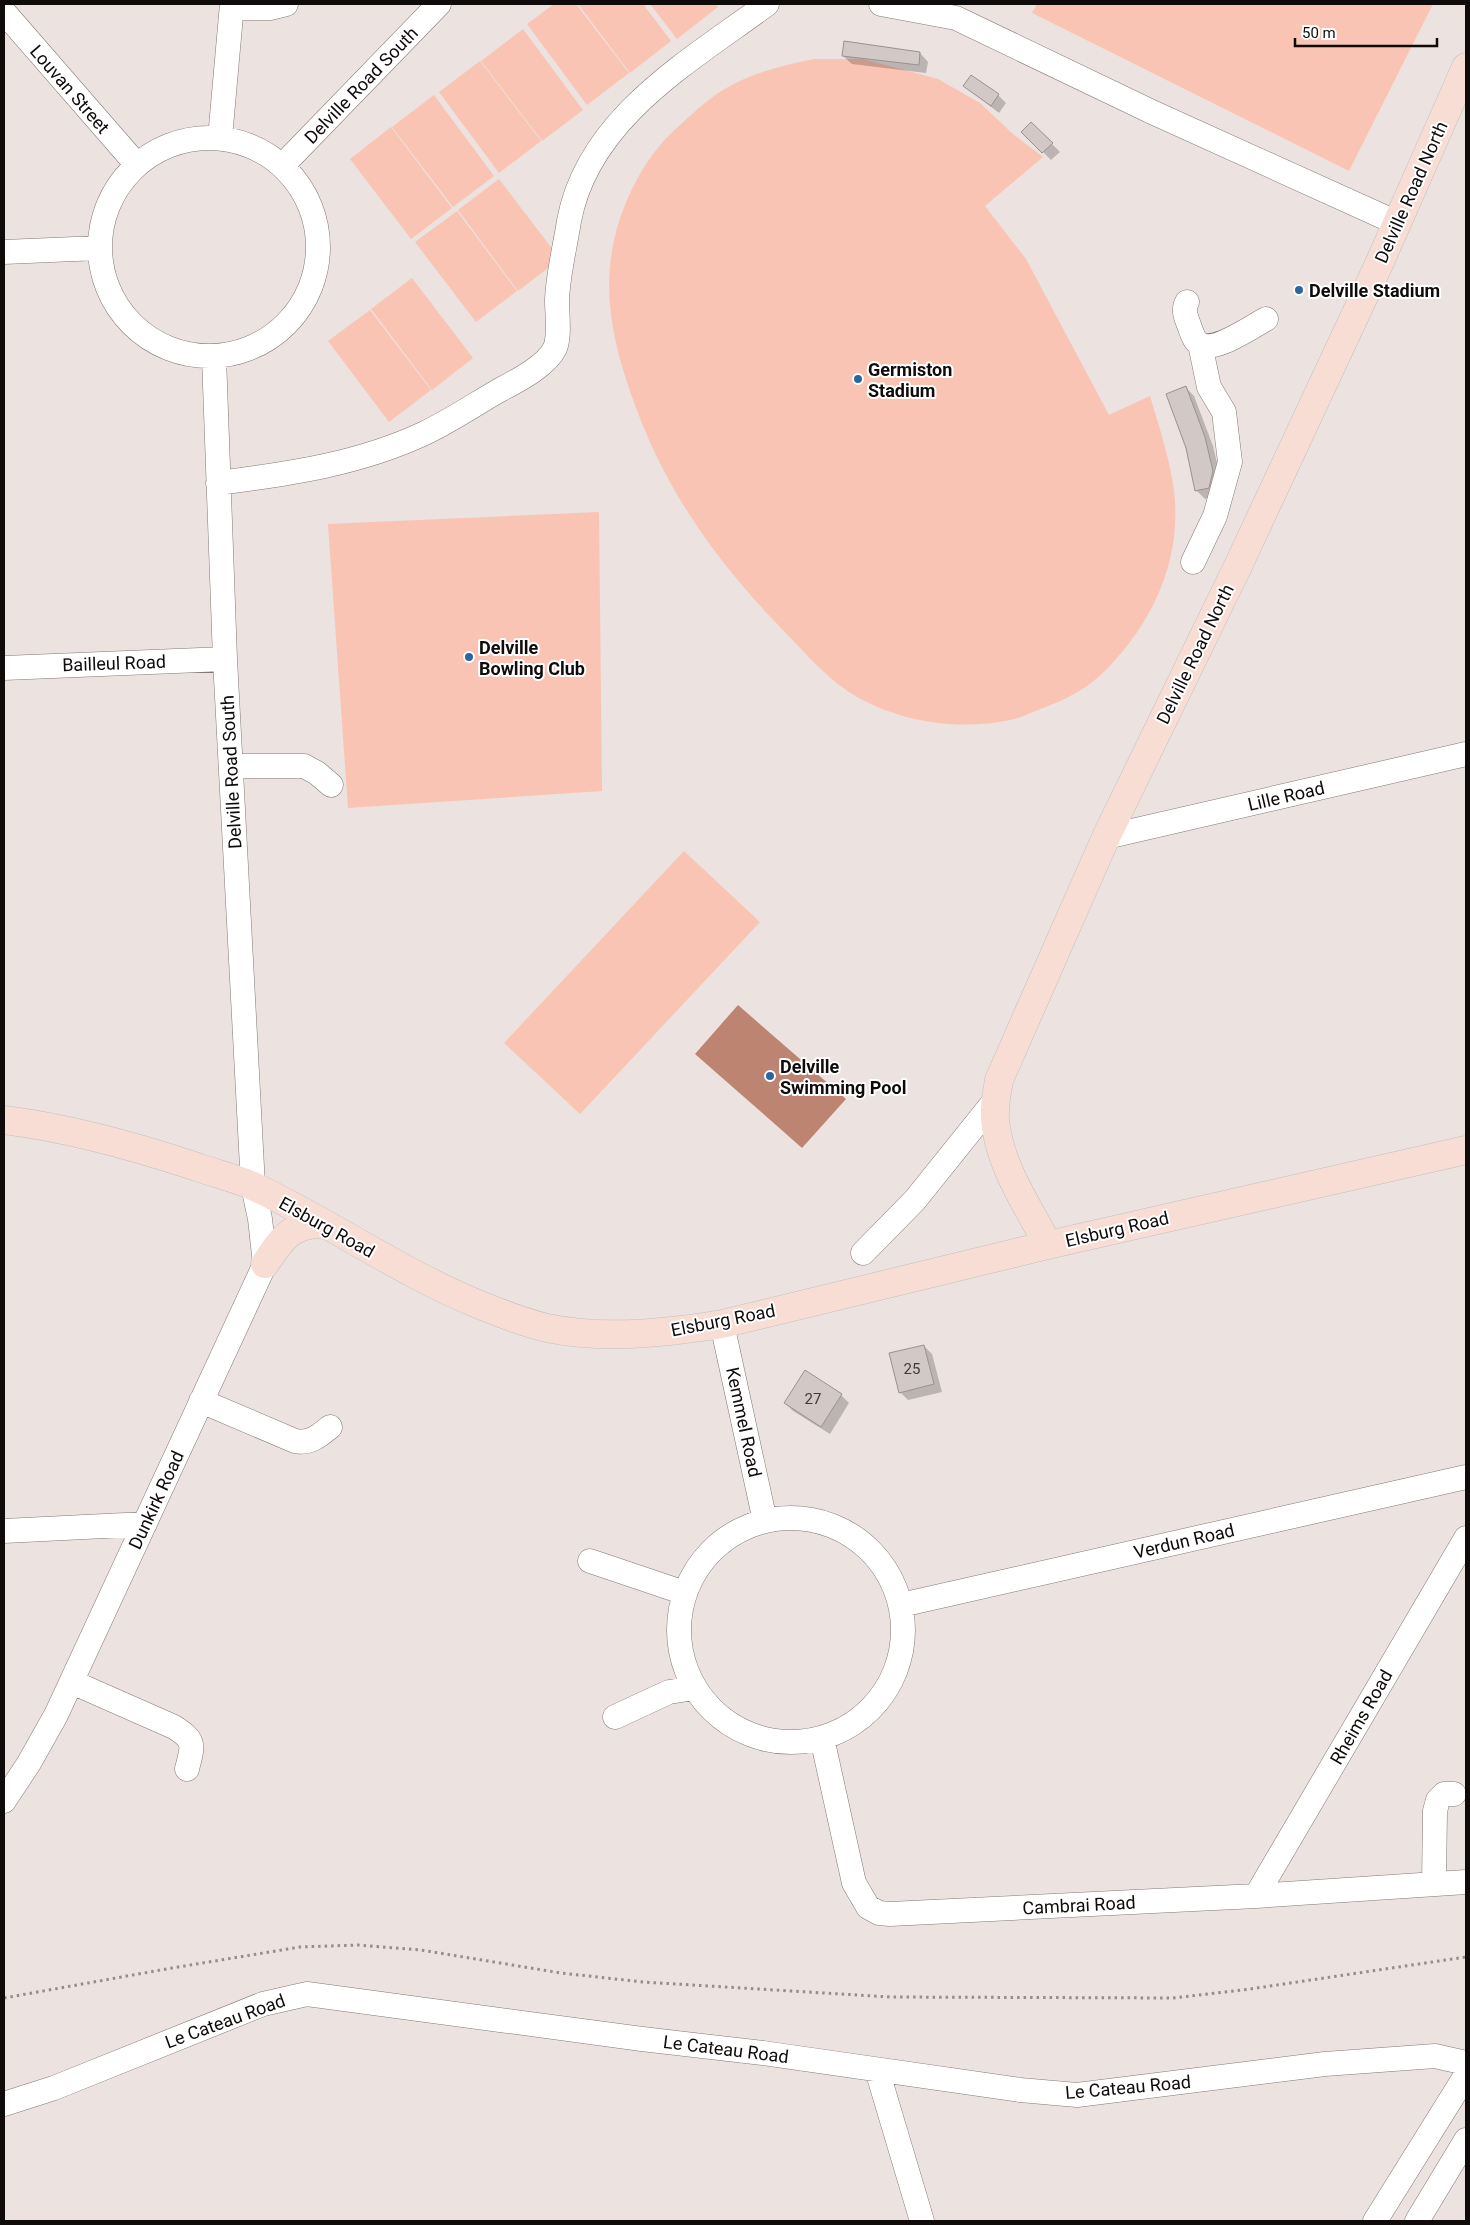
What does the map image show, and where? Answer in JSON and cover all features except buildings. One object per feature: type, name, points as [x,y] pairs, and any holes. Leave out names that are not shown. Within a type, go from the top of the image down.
[{"type":"main road","name":"Delville Road North","points":[[1048,1245],[1010,1173],[1003,1155],[995,1119],[996,1099],[1006,1061],[1106,837],[1238,566],[1464,81]]},
{"type":"main road","name":"Elsburg Road","points":[[4,1120],[30,1123],[145,1150],[253,1186],[389,1261],[458,1296],[515,1319],[548,1328],[614,1334],[686,1330],[722,1324],[1048,1245],[1466,1150]]},
{"type":"main road","points":[[265,1264],[290,1232],[310,1223],[323,1224]]},
{"type":"street","points":[[220,138],[232,6],[270,8],[286,4]]},
{"type":"street","name":"Delville Road South","points":[[283,165],[439,4]]},
{"type":"street","points":[[218,482],[316,470],[373,453],[425,433],[526,376],[547,359],[556,348],[557,298],[571,214],[580,186],[596,152],[616,125],[659,84],[767,4]]},
{"type":"street","points":[[881,4],[956,18],[1144,108],[1397,223]]},
{"type":"street","name":"Louvan Street","points":[[4,12],[137,165]]},
{"type":"street","points":[[197,138],[220,138],[247,144],[272,157],[283,165],[297,181],[316,220],[319,241],[318,263],[312,284],[299,309],[290,321],[274,336],[256,346],[235,354],[214,357],[192,356],[170,350],[151,340],[134,327],[119,310],[108,291],[102,270],[99,248],[102,225],[109,202],[121,182],[137,165],[155,152],[176,143],[197,138]]},
{"type":"street","points":[[4,252],[99,248]]},
{"type":"street","points":[[1187,302],[1184,312],[1194,338],[1200,344],[1208,346],[1218,344],[1266,319]]},
{"type":"street","points":[[1193,562],[1215,516],[1230,462],[1224,412],[1209,387],[1200,344]]},
{"type":"street","name":"Delville Road South","points":[[214,357],[225,658],[253,1186]]},
{"type":"street","name":"Bailleul Road","points":[[4,668],[225,658]]},
{"type":"street","name":"Lille Road","points":[[1106,837],[1466,754]]},
{"type":"street","points":[[231,766],[304,766],[317,773],[331,785]]},
{"type":"street","points":[[863,1253],[915,1200],[996,1099]]},
{"type":"street","points":[[253,1186],[260,1219],[265,1264]]},
{"type":"street","name":"Dunkirk Road","points":[[4,1800],[29,1763],[72,1682],[265,1264]]},
{"type":"street","name":"Kemmel Road","points":[[722,1324],[766,1521]]},
{"type":"street","points":[[201,1401],[294,1441],[304,1443],[319,1436],[330,1427]]},
{"type":"street","name":"Verdun Road","points":[[901,1605],[1466,1477]]},
{"type":"street","points":[[797,1518],[818,1521],[838,1528],[855,1538],[871,1551],[884,1567],[894,1585],[901,1605],[904,1626],[903,1647],[898,1668],[876,1704],[860,1719],[842,1730],[822,1738],[798,1743],[774,1742],[750,1735],[728,1724],[709,1708],[694,1688],[684,1666],[679,1642],[680,1617],[685,1593],[696,1571],[711,1552],[730,1536],[766,1521],[797,1518]]},
{"type":"street","points":[[4,1531],[145,1524]]},
{"type":"street","name":"Rheims Road","points":[[1256,1896],[1466,1538]]},
{"type":"street","points":[[590,1561],[685,1593]]},
{"type":"street","points":[[72,1682],[174,1727],[188,1736],[192,1748],[187,1769]]},
{"type":"street","points":[[615,1717],[669,1692],[694,1688]]},
{"type":"street","name":"Cambrai Road","points":[[822,1738],[854,1883],[868,1906],[879,1913],[1256,1896],[1466,1882]]},
{"type":"street","points":[[1434,1884],[1435,1810],[1438,1800],[1444,1794],[1454,1794]]},
{"type":"street","name":"Le Cateau Road","points":[[4,2104],[54,2088],[263,2004],[306,1994],[632,2038],[763,2053],[1020,2090],[1077,2095],[1325,2064],[1435,2056],[1466,2064]]},
{"type":"street","points":[[877,2070],[922,2221]]},
{"type":"street","points":[[1375,2221],[1466,2075]]},
{"type":"street","points":[[1417,2221],[1466,2140]]},
{"type":"path","points":[[4,1998],[290,1949],[348,1946],[421,1950],[561,1973],[644,1982],[890,1997],[1173,1998],[1250,1989],[1466,1957]]},
{"type":"shaded area","points":[[554,4],[576,4],[629,73],[587,105],[527,24]]},
{"type":"shaded area","points":[[578,4],[643,4],[671,41],[630,73]]},
{"type":"shaded area","points":[[650,4],[716,4],[718,7],[677,39]]},
{"type":"shaded area","points":[[1037,4],[1433,4],[1349,171],[1032,13]]},
{"type":"shaded area","points":[[523,29],[583,110],[542,141],[481,61]]},
{"type":"shaded area","name":"Germiston Stadium","points":[[814,59],[863,59],[938,79],[980,103],[1014,135],[1043,157],[985,206],[1026,259],[1109,415],[1150,396],[1167,455],[1174,491],[1174,541],[1161,587],[1139,630],[1101,675],[1086,687],[1069,696],[1018,718],[990,723],[969,724],[927,721],[886,711],[839,685],[803,652],[754,599],[731,572],[690,516],[657,457],[622,367],[616,343],[609,296],[610,272],[612,248],[618,224],[637,179],[656,151],[671,134],[702,105],[722,91],[760,73]]},
{"type":"shaded area","points":[[480,61],[541,141],[499,173],[439,92]]},
{"type":"shaded area","points":[[434,95],[494,176],[453,207],[392,127]]},
{"type":"shaded area","points":[[391,127],[452,208],[411,239],[350,159]]},
{"type":"shaded area","points":[[499,179],[560,259],[518,291],[458,210]]},
{"type":"shaded area","points":[[457,211],[517,291],[476,322],[415,242]]},
{"type":"shaded area","points":[[412,278],[473,358],[432,390],[371,309]]},
{"type":"shaded area","points":[[370,310],[431,390],[389,422],[328,341]]},
{"type":"shaded area","name":"Delville Bowling Club","points":[[599,512],[602,791],[348,808],[328,524]]},
{"type":"shaded area","points":[[684,851],[760,922],[580,1114],[504,1043]]},
{"type":"shaded area","name":"Delville Swimming Pool","points":[[738,1005],[846,1099],[802,1148],[695,1054]]},
{"type":"place","name":"Delville Stadium","points":[[1299,290]]},
{"type":"place","name":"Germiston Stadium","points":[[858,379]]},
{"type":"place","name":"Delville Bowling Club","points":[[469,657]]},
{"type":"place","name":"Delville Swimming Pool","points":[[770,1076]]}]
